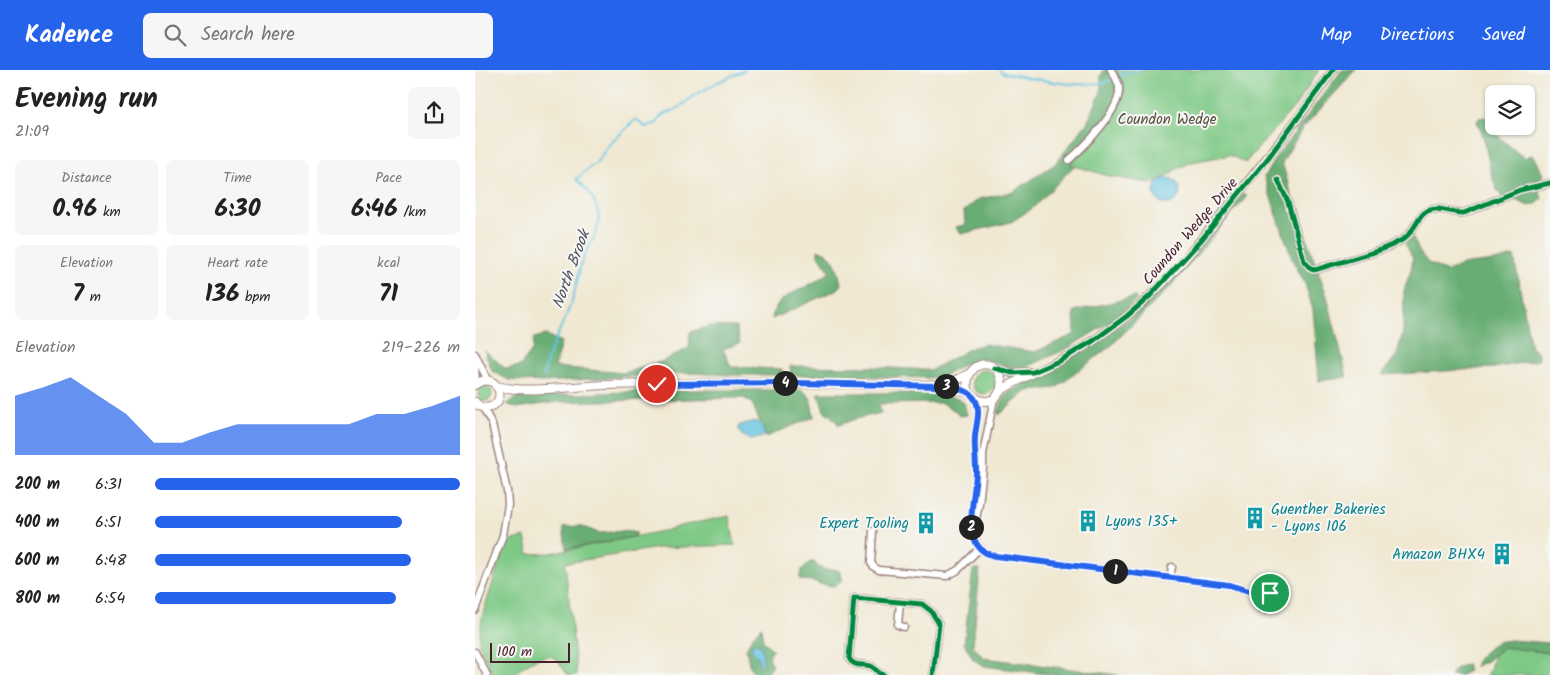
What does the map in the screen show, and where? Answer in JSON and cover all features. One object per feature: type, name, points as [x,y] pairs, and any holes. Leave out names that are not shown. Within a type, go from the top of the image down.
[{"type":"main road","name":"Coundon Wedge Drive","points":[[497,386],[519,389],[702,383],[796,383],[946,386],[985,401],[994,399],[1000,391],[1033,372],[1061,360],[1093,341],[1149,297],[1202,239],[1268,158],[1333,70]]},
{"type":"main road","name":"Coundon Wedge Drive","points":[[946,386],[982,365],[1013,373],[1033,372]]},
{"type":"main road","points":[[995,368],[1001,378],[1002,388],[1000,391]]},
{"type":"main road","points":[[970,373],[967,385],[973,396]]},
{"type":"main road","points":[[476,385],[488,380],[497,386],[499,390],[496,402]]},
{"type":"main road","name":"Coundon Wedge Drive","points":[[483,408],[519,389]]},
{"type":"main road","points":[[475,403],[483,408]]},
{"type":"street","points":[[1069,160],[1084,147],[1114,108],[1119,95],[1119,85],[1111,70]]},
{"type":"street","points":[[1278,180],[1288,202],[1304,261],[1311,269],[1315,270],[1382,250],[1404,239],[1412,232],[1425,212],[1433,209],[1440,209],[1455,214],[1464,213],[1521,190],[1550,183]]},
{"type":"street","points":[[475,354],[488,380]]},
{"type":"street","points":[[475,362],[476,385]]},
{"type":"street","points":[[973,396],[978,410],[975,446],[976,472],[971,526],[979,548],[995,556],[1229,585],[1249,591],[1256,596]]},
{"type":"street","points":[[974,538],[983,454],[994,399]]},
{"type":"street","points":[[491,420],[496,402]]},
{"type":"street","points":[[475,610],[503,535],[508,505],[507,491],[491,420],[483,408]]},
{"type":"street","points":[[873,531],[871,563],[879,570],[947,576],[958,570],[979,548]]},
{"type":"street","points":[[1170,578],[1172,567]]},
{"type":"street","points":[[882,675],[872,666],[855,664],[849,658],[854,595],[900,603],[922,604],[935,617],[939,624],[933,675]]},
{"type":"street","points":[[898,626],[900,603]]},
{"type":"street","points":[[475,652],[487,675]]},
{"type":"green space","points":[[1104,70],[1115,70],[1123,84],[1120,105],[1096,139],[1070,164],[1074,166],[1033,208],[1011,222],[961,234],[955,227],[965,225],[964,211],[979,199],[1013,192],[1055,164],[1087,123],[1101,92],[1101,76]]},
{"type":"green space","name":"Coundon Wedge","points":[[1115,70],[1319,70],[1295,106],[1245,163],[1230,155],[1191,162],[1162,179],[1149,183],[1108,176],[1069,164],[1087,149],[1111,120],[1123,84]]},
{"type":"green space","points":[[1342,70],[1356,70],[1302,129],[1282,162],[1293,200],[1327,296],[1347,377],[1319,381],[1313,310],[1305,284],[1292,259],[1264,177],[1276,157]]},
{"type":"green space","points":[[1485,117],[1485,135],[1497,135],[1524,158],[1531,155],[1536,159],[1543,175],[1539,186],[1542,198],[1538,203],[1529,206],[1515,200],[1504,200],[1498,191],[1491,172],[1484,141],[1477,122],[1479,118]]},
{"type":"green space","points":[[1242,194],[1247,196],[1170,287],[1112,345],[1056,388],[1027,391],[998,414],[1002,401],[1008,393],[1066,361],[1129,319],[1171,282]]},
{"type":"green space","points":[[1413,237],[1419,251],[1428,263],[1447,272],[1461,265],[1495,261],[1514,256],[1531,348],[1537,351],[1539,360],[1494,368],[1381,375],[1397,355],[1403,331],[1404,290],[1413,258],[1405,243]]},
{"type":"green space","points":[[818,250],[832,258],[839,274],[841,285],[838,289],[772,319],[776,306],[780,301],[830,272],[818,254]]},
{"type":"green space","points":[[1135,297],[1137,299],[1112,321],[1066,349],[1027,367],[1011,367],[984,359],[969,362],[940,378],[791,375],[790,366],[931,370],[973,347],[985,344],[1035,352],[1075,334],[1074,311]]},
{"type":"green space","points":[[710,326],[736,327],[740,343],[723,349],[731,367],[782,369],[782,375],[686,373],[543,382],[509,380],[492,371],[484,350],[506,369],[520,366],[532,351],[534,338],[546,335],[561,342],[555,367],[624,373],[663,361],[689,348],[690,332]]},
{"type":"green space","points":[[984,370],[993,373],[996,382],[993,391],[984,394],[975,391],[972,382],[975,373]]},
{"type":"green space","points":[[482,387],[488,387],[492,394],[488,401],[482,401],[478,397],[478,391]]},
{"type":"green space","points":[[668,390],[803,390],[810,397],[814,417],[766,437],[752,403],[744,398],[557,402],[517,408],[507,404],[518,397]]},
{"type":"green space","points":[[818,393],[936,393],[959,399],[964,403],[967,415],[959,416],[957,412],[942,403],[879,404],[881,413],[839,425],[824,411]]},
{"type":"green space","points":[[729,516],[735,545],[658,548],[565,563],[577,675],[568,675],[556,659],[546,656],[533,660],[514,675],[493,675],[479,644],[482,616],[506,542],[525,537],[529,554],[551,553]]},
{"type":"green space","points":[[580,526],[599,533],[625,531],[637,533],[633,537],[566,549],[563,527]]},
{"type":"green space","points":[[810,562],[814,562],[823,569],[835,569],[840,572],[843,581],[834,586],[800,580],[802,570]]},
{"type":"green space","points":[[973,569],[980,569],[973,646],[984,658],[1118,675],[1055,675],[983,666],[973,659],[964,643]]},
{"type":"green space","points":[[761,627],[763,641],[773,650],[769,656],[772,667],[767,675],[756,675],[750,668],[746,649],[751,639]]},
{"type":"green space","points":[[1510,640],[1550,643],[1550,653],[1503,647],[1488,660],[1475,667],[1478,658],[1496,642]]},
{"type":"green space","points":[[1503,647],[1550,653],[1550,675],[1487,675],[1494,655]]},
{"type":"green space","points":[[1467,664],[1469,671],[1461,675],[1450,675],[1456,668]]},
{"type":"water","points":[[1167,178],[1176,182],[1180,191],[1176,200],[1167,204],[1158,200],[1154,191],[1158,182]]},
{"type":"water","points":[[755,421],[761,424],[765,436],[752,440],[741,434],[738,428],[740,425]]},
{"type":"water","points":[[755,643],[760,645],[762,650],[762,665],[758,662],[758,657],[752,651],[752,645]]},
{"type":"waterway","name":"North Brook","points":[[544,376],[548,358],[569,310],[582,261],[595,235],[599,219],[593,198],[576,179],[597,162],[609,145],[636,119],[645,127],[657,123],[661,116],[680,107],[695,95],[745,70]]},
{"type":"waterway","name":"North Brook","points":[[999,70],[1003,73],[1060,83],[1089,84],[1102,83],[1114,79]]},
{"type":"waterway","name":"North Brook","points":[[1121,70],[1124,74]]},
{"type":"waterway","name":"North Brook","points":[[1118,77],[1139,70]]},
{"type":"cycle path","points":[[994,368],[1013,373],[1033,372],[1061,360],[1093,341],[1149,297],[1202,239],[1268,158],[1333,70]]},
{"type":"cycle path","points":[[1278,180],[1288,202],[1304,261],[1311,269],[1315,270],[1370,253],[1402,240],[1410,233],[1422,215],[1430,210],[1438,209],[1464,213],[1520,190],[1550,183]]},
{"type":"cycle path","points":[[975,398],[978,415],[975,438],[976,471],[972,522],[973,533],[977,543],[984,551],[995,556],[1229,585],[1249,591],[1256,596]]},
{"type":"cycle path","points":[[884,675],[871,666],[853,663],[849,658],[854,598],[922,604],[931,611],[939,624],[933,675]]},
{"type":"place","name":"Guenther Bakeries - Lyons 106","points":[[1255,518]]},
{"type":"place","name":"Lyons 135+","points":[[1088,521]]},
{"type":"place","name":"Expert Tooling","points":[[926,523]]},
{"type":"place","name":"Amazon BHX4","points":[[1502,554]]},
{"type":"route","points":[[657,384],[796,383],[946,386],[971,394],[975,398],[978,410],[975,436],[976,472],[971,526],[979,548],[985,552],[995,556],[1229,585],[1249,591],[1256,596],[1259,592],[1265,590],[1270,593]]}]
